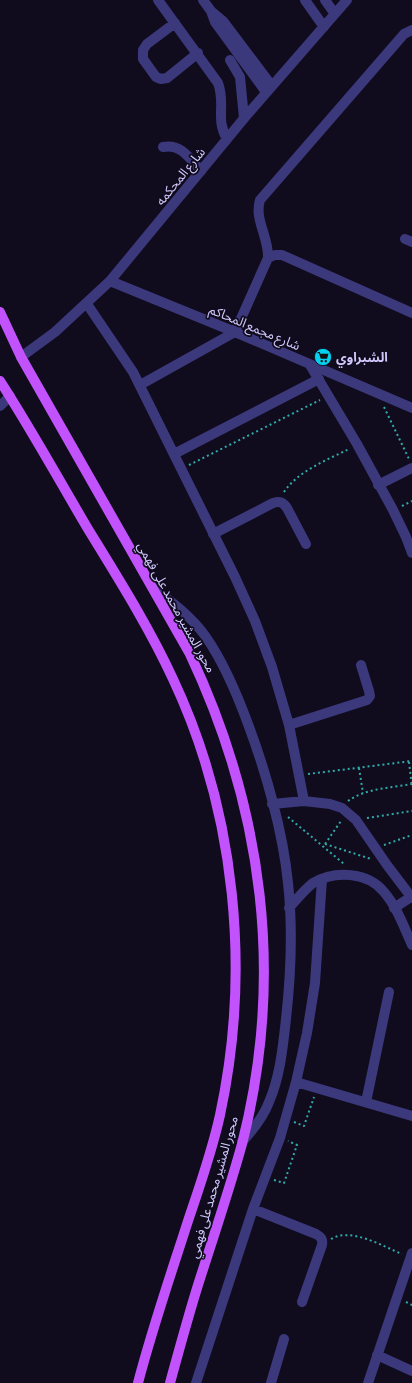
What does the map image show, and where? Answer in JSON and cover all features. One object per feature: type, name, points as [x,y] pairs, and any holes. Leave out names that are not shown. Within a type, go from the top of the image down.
[{"type":"main road","name":"محور المشير محمد على فهمي","points":[[0,312],[21,357],[190,654],[215,710],[233,762],[244,803],[257,870],[261,905],[264,960],[262,1016],[257,1071],[242,1142],[197,1288],[170,1383]]},
{"type":"main road","name":"محور المشير محمد على فهمي","points":[[0,381],[143,622],[173,679],[191,721],[208,770],[229,869],[235,970],[232,1036],[226,1079],[212,1150],[148,1346],[138,1383]]},
{"type":"street","points":[[158,0],[216,78],[222,101],[220,121],[227,139]]},
{"type":"street","points":[[203,0],[211,11],[223,21],[269,89]]},
{"type":"street","points":[[305,0],[326,25]]},
{"type":"street","points":[[312,0],[326,25]]},
{"type":"street","points":[[325,0],[336,14]]},
{"type":"street","name":"شارع المحكمه","points":[[21,357],[55,332],[87,304],[110,281],[244,118],[347,0]]},
{"type":"street","points":[[175,23],[147,44],[143,50],[143,59],[154,75],[161,79],[167,78],[198,53]]},
{"type":"street","points":[[140,385],[235,332],[268,258],[268,249],[257,208],[260,200],[404,34],[412,30]]},
{"type":"street","points":[[230,60],[240,77],[241,100],[244,118]]},
{"type":"street","points":[[163,147],[171,146],[180,149],[201,171]]},
{"type":"street","points":[[268,258],[275,255],[282,255],[412,313]]},
{"type":"street","name":"شارع مجمع المحاكم","points":[[110,281],[235,332],[412,408]]},
{"type":"street","points":[[87,304],[125,359],[140,385],[235,577],[255,621],[272,666],[289,725],[304,801]]},
{"type":"street","points":[[310,365],[357,444],[393,510],[412,553]]},
{"type":"street","points":[[174,454],[319,379]]},
{"type":"street","points":[[0,406],[10,396]]},
{"type":"street","points":[[378,485],[412,468]]},
{"type":"street","points":[[213,534],[273,503],[279,502],[284,504],[287,508],[306,544]]},
{"type":"street","points":[[153,588],[184,612],[206,636],[214,649],[242,707],[255,744],[273,804],[286,862],[290,955],[288,1002],[282,1049],[274,1088],[269,1103],[262,1117],[242,1142]]},
{"type":"street","points":[[289,725],[367,700],[370,696],[361,665]]},
{"type":"street","points":[[273,804],[304,801],[330,804],[345,810],[356,820],[387,865],[412,897],[394,908]]},
{"type":"street","points":[[289,908],[304,891],[322,879],[335,875],[359,877],[373,883],[384,891],[412,945]]},
{"type":"street","points":[[196,1383],[253,1209],[280,1138],[296,1082],[307,1033],[315,983],[322,879]]},
{"type":"street","points":[[366,1102],[389,992]]},
{"type":"street","points":[[296,1082],[412,1116]]},
{"type":"street","points":[[253,1209],[316,1234],[323,1240],[302,1302]]},
{"type":"street","points":[[368,1383],[411,1256]]},
{"type":"street","points":[[271,1383],[284,1339]]},
{"type":"street","points":[[377,1355],[412,1371]]},
{"type":"path","points":[[377,393],[412,464]]},
{"type":"path","points":[[181,469],[329,396]]},
{"type":"path","points":[[279,502],[289,486],[303,474],[357,444]]},
{"type":"path","points":[[299,776],[410,761],[412,785],[364,793],[354,798],[323,846]]},
{"type":"path","points":[[359,768],[364,793]]},
{"type":"path","points":[[273,804],[359,877]]},
{"type":"path","points":[[356,820],[412,811]]},
{"type":"path","points":[[376,848],[412,835]]},
{"type":"path","points":[[325,844],[387,865]]},
{"type":"path","points":[[285,1119],[304,1126],[318,1088]]},
{"type":"path","points":[[265,1176],[284,1183],[297,1145],[280,1138]]},
{"type":"path","points":[[322,1245],[337,1235],[355,1235],[411,1256]]},
{"type":"place","name":"الشبراوي","points":[[323,357]]}]
